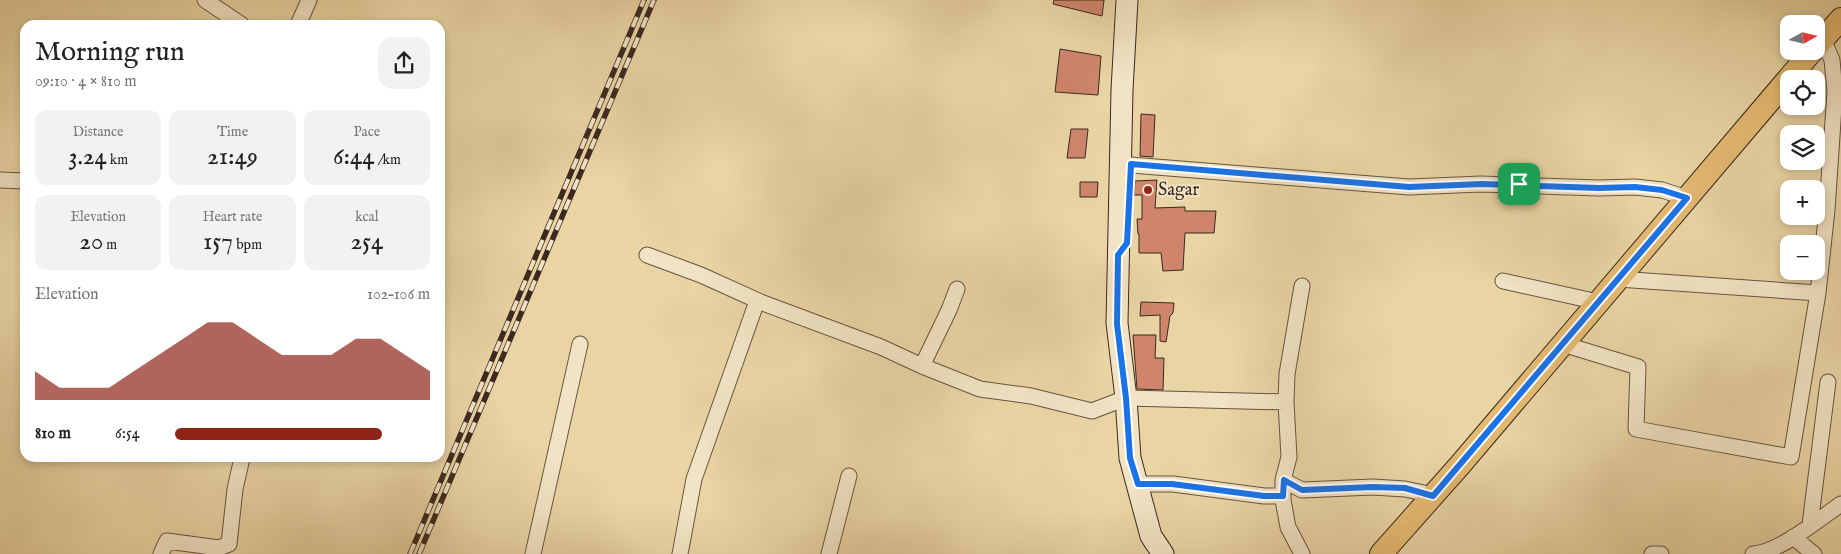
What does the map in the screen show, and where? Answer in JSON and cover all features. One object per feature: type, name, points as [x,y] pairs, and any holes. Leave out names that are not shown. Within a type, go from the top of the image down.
[{"type":"main road","points":[[1116,0],[1109,242],[1118,255]]},
{"type":"main road","points":[[1127,0],[1124,31],[1117,324],[1126,398],[1130,458],[1151,536],[1162,554]]},
{"type":"main road","points":[[1118,255],[1127,243],[1131,164],[1132,26],[1134,0]]},
{"type":"main road","points":[[1825,37],[1841,19]]},
{"type":"main road","points":[[1381,554],[1433,496],[1805,60]]},
{"type":"street","points":[[205,0],[235,20]]},
{"type":"street","points":[[300,20],[309,0]]},
{"type":"street","points":[[1563,344],[1638,367],[1636,429],[1791,457],[1818,293],[1838,106],[1832,60],[1825,53]]},
{"type":"street","points":[[1131,164],[1409,187],[1482,184],[1599,188],[1635,187],[1662,190],[1687,198]]},
{"type":"street","points":[[0,180],[20,181]]},
{"type":"street","points":[[647,255],[701,275],[757,301],[881,346],[922,366],[980,389],[1031,396],[1092,411],[1126,398],[1286,402]]},
{"type":"street","points":[[1618,279],[1818,293]]},
{"type":"street","points":[[1503,281],[1598,302]]},
{"type":"street","points":[[1302,286],[1287,374],[1286,402],[1289,457],[1283,496],[1288,527],[1302,554]]},
{"type":"street","points":[[922,366],[949,310],[956,289]]},
{"type":"street","points":[[680,554],[694,479],[757,301]]},
{"type":"street","points":[[533,554],[580,344]]},
{"type":"street","points":[[1810,525],[1828,382]]},
{"type":"street","points":[[160,554],[167,541],[219,548],[229,544],[235,489],[241,462]]},
{"type":"street","points":[[829,554],[849,476]]},
{"type":"street","points":[[1284,480],[1302,490],[1373,487],[1405,488],[1433,496]]},
{"type":"street","points":[[1138,484],[1172,484],[1264,496],[1283,496]]},
{"type":"street","points":[[1753,554],[1763,553],[1793,537],[1841,504]]},
{"type":"street","points":[[1793,537],[1814,554]]},
{"type":"street","points":[[1652,554],[1661,554]]},
{"type":"building","points":[[1054,0],[1104,0],[1102,16],[1053,4]]},
{"type":"building","points":[[1060,49],[1101,56],[1098,95],[1055,92]]},
{"type":"building","points":[[1141,114],[1155,115],[1153,157],[1140,156]]},
{"type":"building","points":[[1071,129],[1088,129],[1085,158],[1067,158]]},
{"type":"building","points":[[1157,180],[1155,208],[1185,207],[1185,211],[1216,211],[1214,233],[1185,233],[1183,270],[1163,271],[1161,253],[1139,253],[1137,219],[1142,219],[1142,195],[1134,195],[1135,181]]},
{"type":"building","points":[[1080,182],[1098,182],[1097,197],[1080,197]]},
{"type":"building","points":[[1141,302],[1174,303],[1166,342],[1160,341],[1160,315],[1140,316]]},
{"type":"building","points":[[1133,335],[1156,335],[1155,358],[1164,358],[1163,390],[1137,389]]},
{"type":"railway","points":[[410,554],[644,0]]},
{"type":"railway","points":[[419,554],[654,0]]},
{"type":"place","name":"Sagar","points":[[1148,190]]},
{"type":"route","points":[[1131,164],[1409,187],[1445,184],[1519,184],[1599,188],[1635,187],[1662,190],[1687,198],[1433,496],[1405,488],[1388,489],[1373,487],[1302,490],[1284,480],[1283,496],[1241,494],[1172,484],[1138,484],[1130,458],[1126,398],[1117,324],[1118,255],[1127,243],[1131,164]]}]
